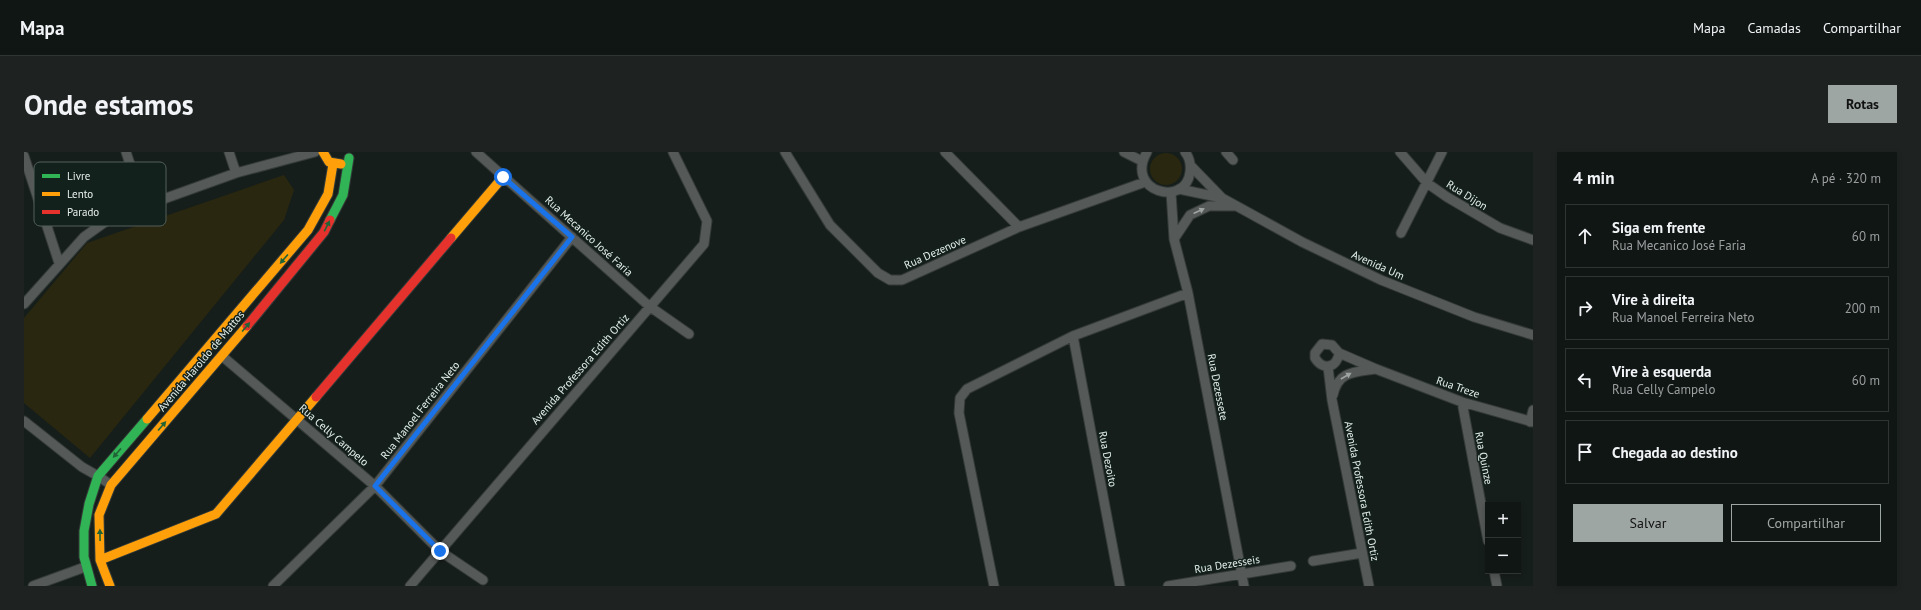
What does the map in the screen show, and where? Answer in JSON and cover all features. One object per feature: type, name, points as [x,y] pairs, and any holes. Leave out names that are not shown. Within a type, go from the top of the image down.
[{"type":"street","points":[[126,152],[129,162]]},
{"type":"street","points":[[229,152],[236,173]]},
{"type":"street","points":[[166,198],[236,173],[315,152]]},
{"type":"street","points":[[323,152],[326,159],[334,164],[342,164],[350,155]]},
{"type":"street","name":"Rua Mecanico José Faria","points":[[476,152],[649,306],[688,334]]},
{"type":"street","name":"Avenida Professora Edith Ortiz","points":[[410,586],[649,306],[704,244],[707,221],[673,152]]},
{"type":"street","name":"Rua Dezenove","points":[[785,152],[830,225],[878,273],[890,280],[902,280],[1019,227],[1145,182]]},
{"type":"street","points":[[944,152],[1019,227]]},
{"type":"street","points":[[1124,152],[1142,161]]},
{"type":"street","points":[[1145,182],[1142,175],[1142,161],[1147,152]]},
{"type":"street","points":[[1175,191],[1186,184],[1190,176],[1191,166],[1189,156],[1185,152]]},
{"type":"street","points":[[1226,152],[1232,160]]},
{"type":"street","name":"Rua Dijon","points":[[1400,152],[1427,183],[1471,213],[1500,228],[1533,240]]},
{"type":"street","points":[[1401,233],[1442,152]]},
{"type":"street","name":"Avenida Haroldo de Mattos","points":[[110,586],[100,560],[99,516],[110,485],[222,356],[324,232],[343,195],[350,155]]},
{"type":"street","points":[[24,156],[34,187]]},
{"type":"street","name":"Avenida Haroldo de Mattos","points":[[92,586],[85,567],[84,528],[88,506],[98,476],[308,230],[328,194],[334,164]]},
{"type":"street","name":"Avenida Um","points":[[1191,166],[1222,198],[1302,242],[1381,280],[1474,317],[1533,335]]},
{"type":"street","points":[[100,560],[216,514],[298,420],[503,177]]},
{"type":"street","name":"Avenida Um","points":[[1145,182],[1157,190],[1175,191],[1222,198]]},
{"type":"street","name":"Rua Dezessete","points":[[1175,191],[1174,240],[1188,293],[1244,586]]},
{"type":"street","points":[[1174,240],[1190,216],[1209,206],[1236,206]]},
{"type":"street","points":[[47,226],[59,263]]},
{"type":"street","points":[[24,304],[59,263],[84,237],[99,226]]},
{"type":"street","name":"Rua Manoel Ferreira Neto","points":[[274,586],[375,486],[572,237]]},
{"type":"street","points":[[994,586],[960,413],[960,398],[967,389],[1073,336],[1188,293]]},
{"type":"street","name":"Rua Dezoito","points":[[1073,336],[1120,586]]},
{"type":"street","name":"Rua Treze","points":[[1328,367],[1323,366],[1315,358],[1317,348],[1322,344],[1332,345],[1339,354],[1462,402],[1532,422]]},
{"type":"street","points":[[1328,367],[1338,360],[1339,354]]},
{"type":"street","name":"Rua Celly Campelo","points":[[222,356],[375,486],[440,551],[483,580]]},
{"type":"street","name":"Avenida Professora Edith Ortiz","points":[[1328,367],[1332,400],[1369,586]]},
{"type":"street","name":"Rua Treze","points":[[1332,400],[1335,387],[1342,378],[1352,372],[1376,369]]},
{"type":"street","name":"Rua Quinze","points":[[1462,402],[1487,538]]},
{"type":"street","points":[[1532,422],[1533,410]]},
{"type":"street","points":[[24,420],[82,467],[110,485]]},
{"type":"street","points":[[1313,561],[1362,553]]},
{"type":"street","name":"Rua Dezesseis","points":[[1168,586],[1291,566]]},
{"type":"street","points":[[33,586],[85,567]]},
{"type":"street","points":[[1495,574],[1497,586]]},
{"type":"shaded area","points":[[1163,153],[1169,153],[1179,160],[1182,169],[1181,175],[1175,182],[1169,185],[1163,185],[1153,178],[1150,172],[1150,166],[1157,156]]},
{"type":"shaded area","points":[[284,175],[294,190],[284,220],[90,458],[24,403],[24,318],[87,243],[136,226],[166,226],[166,216]]},
{"type":"traffic: fast","points":[[330,220],[343,195],[349,158]]},
{"type":"traffic: fast","points":[[92,586],[84,557],[84,531],[89,504],[98,476],[147,419]]},
{"type":"traffic: slow","points":[[323,152],[329,162],[341,164]]},
{"type":"traffic: slow","points":[[147,419],[308,230],[328,194],[333,164]]},
{"type":"traffic: slow","points":[[451,238],[503,177]]},
{"type":"traffic: slow","points":[[110,586],[100,560],[99,515],[111,485],[247,326]]},
{"type":"traffic: slow","points":[[100,560],[216,514],[316,397]]},
{"type":"traffic: jam","points":[[247,326],[324,232],[330,220]]},
{"type":"traffic: jam","points":[[316,397],[451,238]]},
{"type":"route","points":[[440,551],[375,486],[572,237],[503,177]]}]
